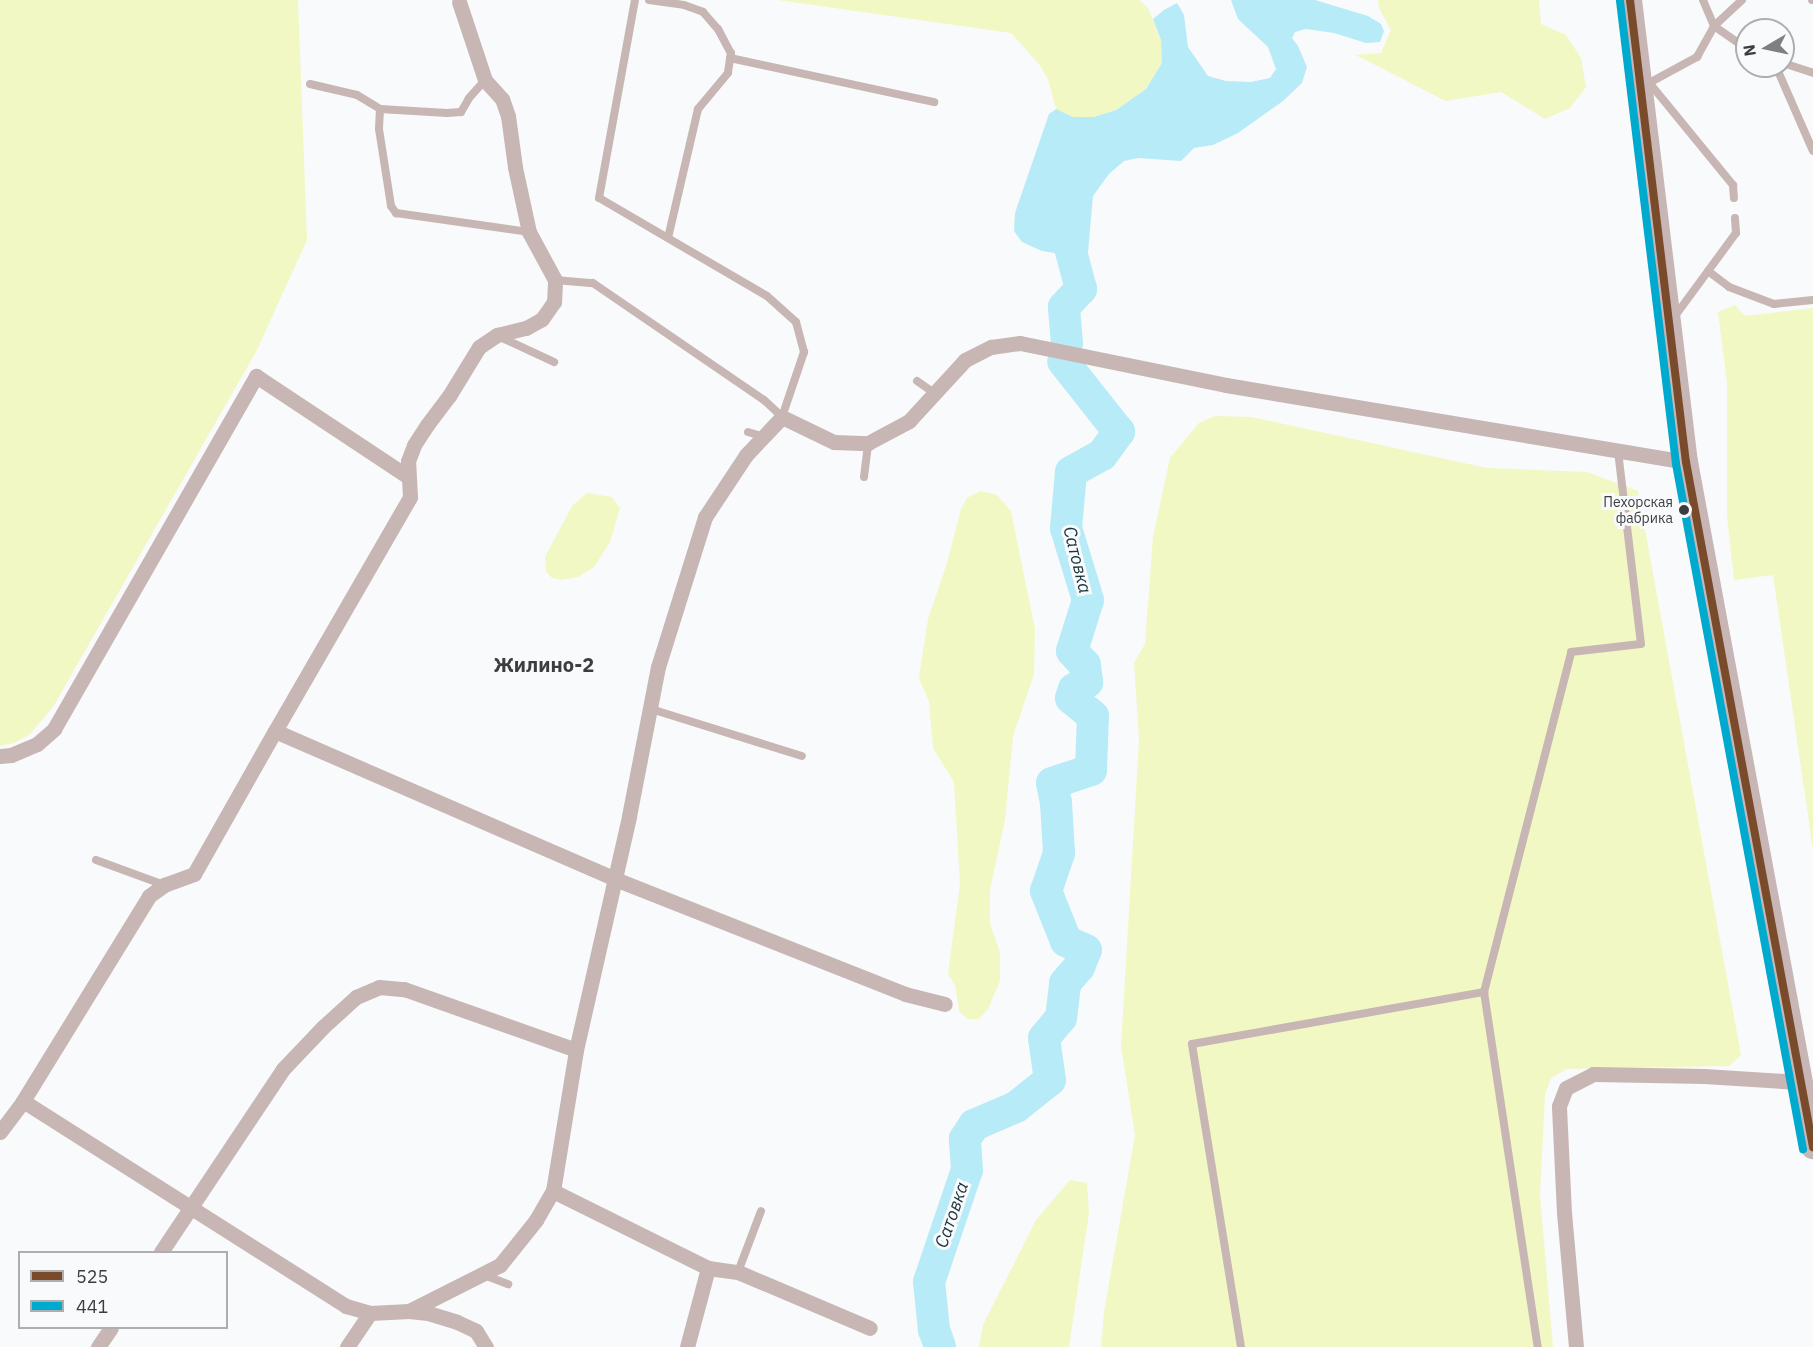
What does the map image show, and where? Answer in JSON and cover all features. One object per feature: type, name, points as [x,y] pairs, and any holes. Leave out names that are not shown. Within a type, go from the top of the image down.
[{"type":"main road","points":[[1630,0],[1643,76],[1668,324],[1686,462],[1799,1082],[1813,1147]]},
{"type":"street","points":[[0,1132],[23,1101],[149,896],[164,885],[194,874],[410,497],[407,476],[414,445],[480,347],[497,335],[526,328],[542,319],[554,302],[555,280],[530,232],[515,167],[508,116],[502,99],[485,80],[469,26],[459,2]]},
{"type":"street","points":[[409,1311],[500,1265],[536,1220],[553,1191],[576,1050],[615,879],[658,667],[705,517],[746,455],[782,417],[834,442],[868,443],[909,420],[965,360],[991,347],[1020,343],[1226,386],[1519,432],[1686,462]]},
{"type":"street","points":[[0,756],[10,755],[37,744],[54,729],[256,376],[407,476]]},
{"type":"street","points":[[275,731],[615,879],[905,994],[945,1004]]},
{"type":"street","points":[[162,1251],[283,1069],[323,1027],[356,998],[379,987],[404,989],[576,1050]]},
{"type":"street","points":[[1576,1347],[1564,1213],[1559,1106],[1566,1088],[1593,1074],[1704,1076],[1799,1082]]},
{"type":"street","points":[[23,1101],[346,1306],[370,1313],[409,1311],[429,1313],[476,1331],[486,1347]]},
{"type":"street","points":[[553,1191],[708,1268],[738,1272],[870,1328]]},
{"type":"street","points":[[687,1347],[708,1268]]},
{"type":"street","points":[[347,1347],[370,1313]]},
{"type":"street","points":[[98,1347],[110,1329]]},
{"type":"lane","points":[[555,280],[593,283],[764,400],[782,417],[804,352],[796,322],[767,296],[599,198],[635,0]]},
{"type":"lane","points":[[649,0],[684,5],[703,12],[718,30],[731,53],[728,73],[698,109],[668,238]]},
{"type":"lane","points":[[1703,0],[1714,26],[1735,41]]},
{"type":"lane","points":[[1734,198],[1732,185],[1643,76],[1697,57],[1714,26],[1742,0]]},
{"type":"lane","points":[[730,57],[934,102]]},
{"type":"lane","points":[[1795,67],[1813,73]]},
{"type":"lane","points":[[1781,78],[1813,150]]},
{"type":"lane","points":[[310,84],[357,95],[380,109],[461,112],[469,98],[485,80]]},
{"type":"lane","points":[[380,109],[379,129],[391,206],[396,213],[530,232]]},
{"type":"lane","points":[[1668,324],[1736,233],[1735,218]]},
{"type":"lane","points":[[1708,271],[1729,287],[1774,304],[1813,300]]},
{"type":"lane","points":[[497,335],[554,362]]},
{"type":"lane","points":[[917,381],[934,393]]},
{"type":"lane","points":[[748,432],[764,437]]},
{"type":"lane","points":[[864,477],[868,443]]},
{"type":"lane","points":[[1538,1347],[1484,992],[1571,652],[1641,644],[1618,451]]},
{"type":"lane","points":[[651,709],[802,756]]},
{"type":"lane","points":[[96,861],[164,885]]},
{"type":"lane","points":[[1241,1347],[1192,1044],[1484,992]]},
{"type":"lane","points":[[738,1272],[761,1211]]},
{"type":"lane","points":[[482,1275],[508,1284]]},
{"type":"green space","points":[[0,0],[298,0],[307,240],[257,350],[53,707],[30,734],[14,743],[0,746]]},
{"type":"green space","points":[[778,0],[1139,0],[1148,8],[1161,40],[1162,63],[1146,89],[1116,110],[1094,117],[1073,117],[1056,109],[1048,79],[1039,64],[1011,33]]},
{"type":"green space","points":[[1378,0],[1539,0],[1541,24],[1566,35],[1581,58],[1586,87],[1570,108],[1545,119],[1501,92],[1446,101],[1356,55],[1381,53],[1391,30],[1379,8]]},
{"type":"green space","points":[[1735,305],[1745,316],[1813,308],[1813,850],[1773,575],[1734,580],[1727,517],[1727,383],[1718,312]]},
{"type":"green space","points":[[1215,416],[1251,417],[1487,468],[1587,472],[1638,491],[1741,1055],[1729,1066],[1567,1069],[1551,1078],[1545,1094],[1540,1195],[1553,1347],[1101,1347],[1104,1312],[1135,1135],[1121,1046],[1139,740],[1134,663],[1145,644],[1153,537],[1170,458],[1199,423]]},
{"type":"green space","points":[[980,491],[997,495],[1011,511],[1035,629],[1034,674],[1013,736],[1005,820],[990,890],[990,924],[1000,952],[1000,981],[988,1009],[979,1019],[968,1019],[959,1011],[955,985],[948,974],[960,884],[954,782],[933,748],[929,702],[919,678],[928,619],[947,563],[961,509],[967,498]]},
{"type":"green space","points":[[587,493],[612,497],[620,508],[610,542],[594,567],[578,577],[562,580],[552,578],[546,571],[545,557],[572,506]]},
{"type":"green space","points":[[1070,1180],[1087,1183],[1089,1213],[1069,1347],[979,1347],[983,1325],[1036,1220]]},
{"type":"water","points":[[1231,0],[1315,0],[1368,16],[1381,24],[1384,31],[1380,42],[1366,43],[1334,33],[1306,29],[1295,32],[1292,38],[1307,67],[1302,83],[1283,101],[1238,133],[1213,145],[1194,148],[1181,161],[1138,158],[1124,161],[1109,174],[1093,196],[1087,263],[1081,266],[1060,254],[1042,251],[1022,242],[1014,231],[1015,213],[1049,114],[1056,109],[1073,117],[1094,117],[1116,110],[1146,89],[1162,63],[1161,40],[1153,19],[1164,10],[1177,3],[1184,15],[1188,47],[1208,76],[1226,81],[1251,82],[1270,78],[1276,69],[1268,47],[1238,19]]},
{"type":"waterway","name":"Сатовка","points":[[1067,343],[1064,307],[1081,289],[1069,244],[1069,221]]},
{"type":"waterway","name":"Сатовка","points":[[940,1347],[934,1330],[929,1282],[967,1170],[965,1139],[974,1125],[1016,1107],[1050,1080],[1044,1038],[1061,1018],[1065,983],[1079,967],[1086,950],[1066,941],[1046,891],[1059,853],[1056,803],[1052,783],[1091,770],[1093,716],[1071,698],[1074,689],[1087,682],[1085,665],[1072,651],[1088,600],[1066,528],[1071,472],[1102,455],[1119,432],[1063,361]]},
{"type":"transit line","name":"525","points":[[1630,0],[1686,462],[1813,1147]]},
{"type":"transit line","name":"441","points":[[1620,1],[1676,464],[1803,1149]]},
{"type":"place","name":"Пехорская фабрика","points":[[1684,510]]},
{"type":"district","name":"Жилино-2","points":[[544,664]]}]
